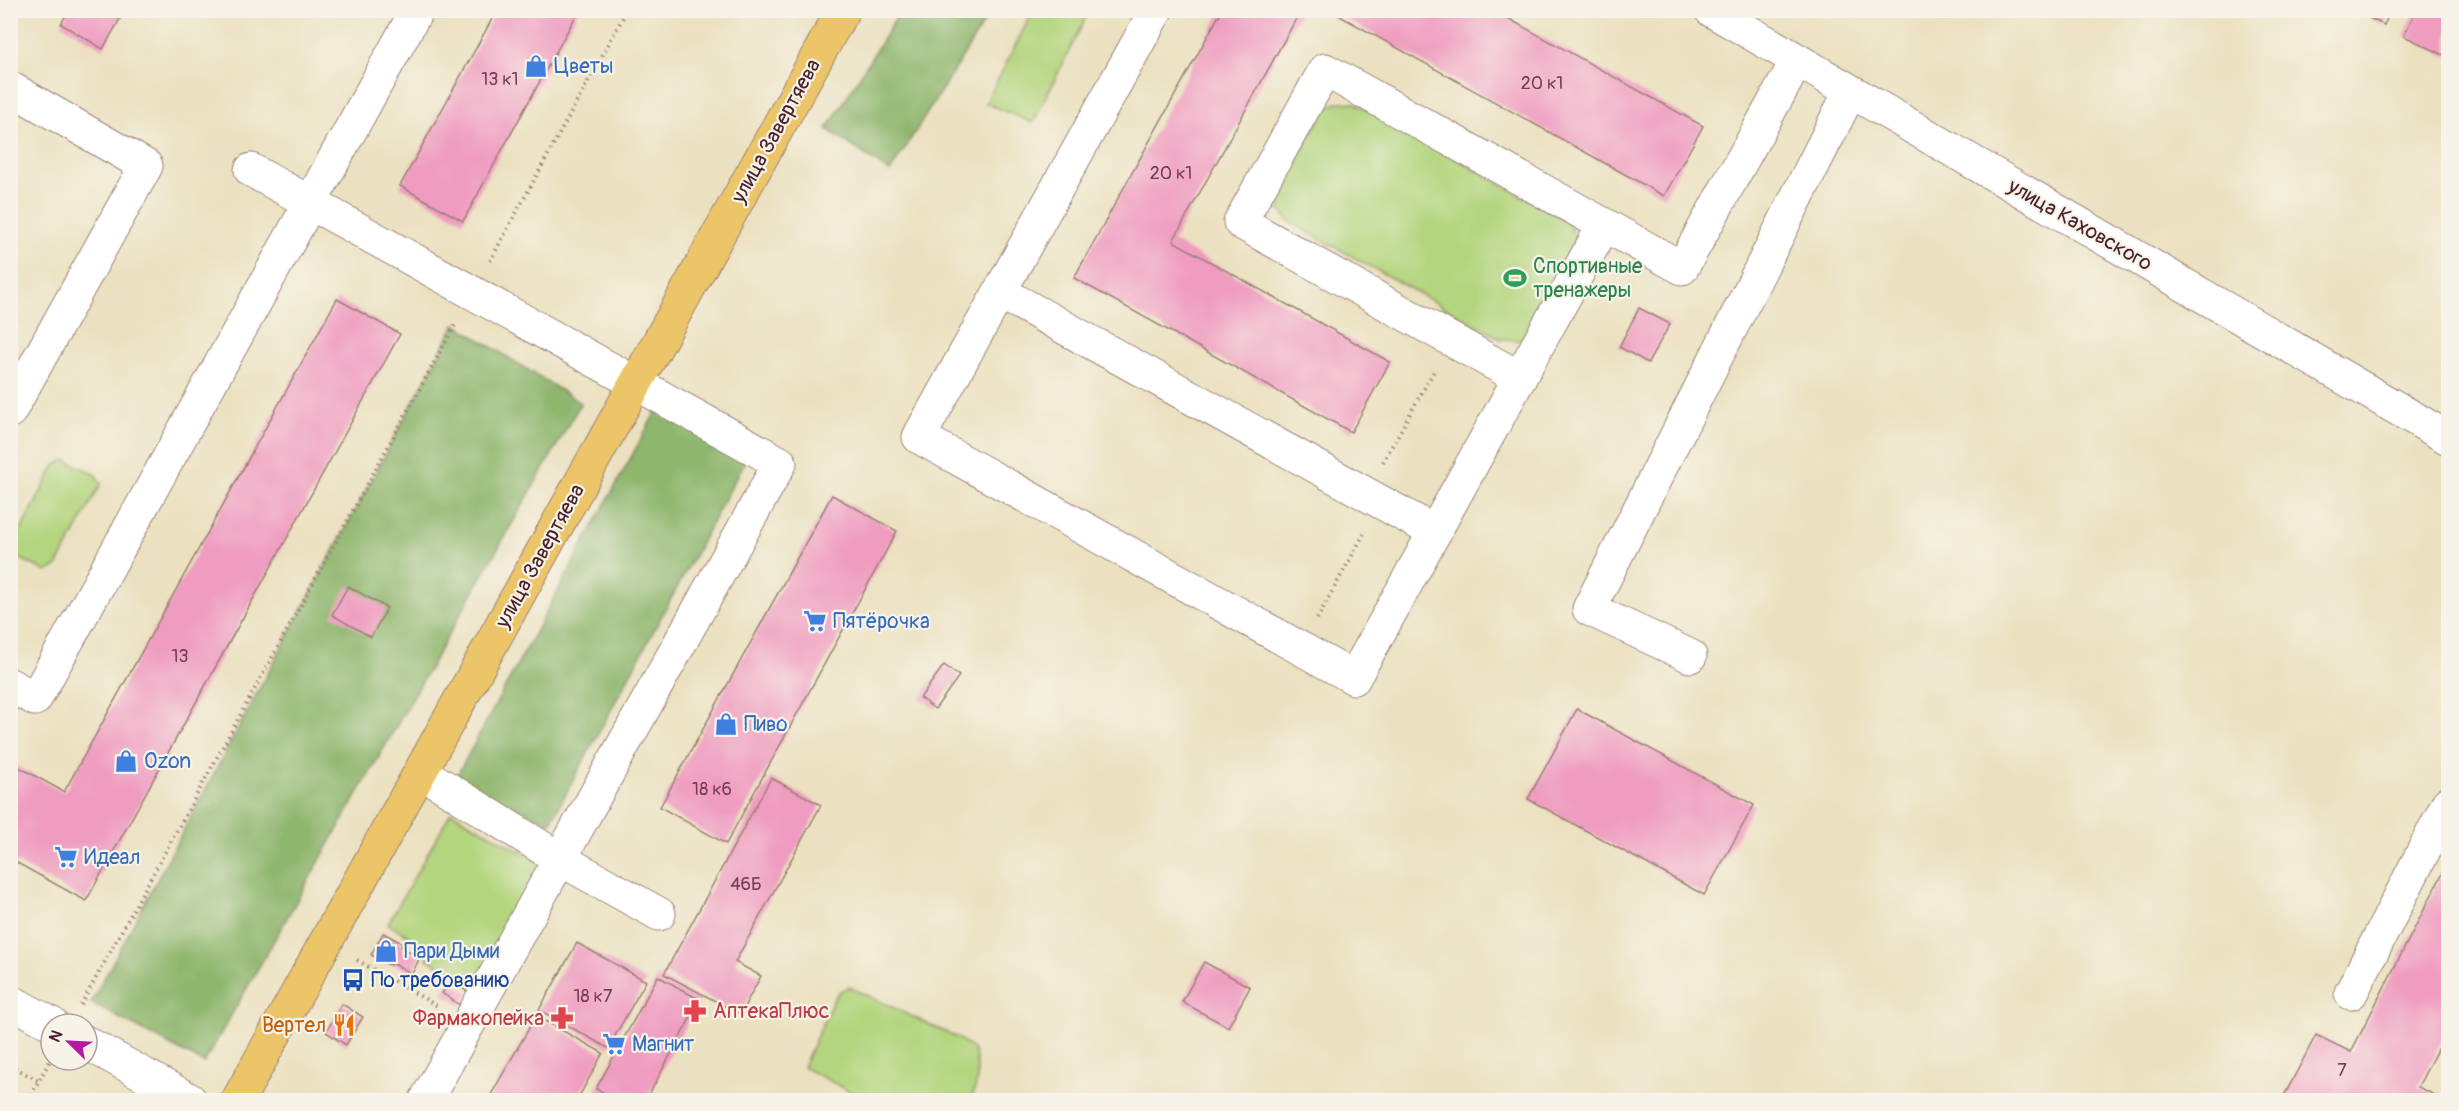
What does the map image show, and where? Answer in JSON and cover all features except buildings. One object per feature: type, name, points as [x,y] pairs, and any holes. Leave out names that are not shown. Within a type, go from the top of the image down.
[{"type":"main road","name":"улица Завертяева","points":[[238,1101],[635,384],[833,14]]},
{"type":"street","points":[[10,685],[35,699],[417,10]]},
{"type":"street","points":[[1156,10],[919,437],[1354,678],[1604,225]]},
{"type":"street","name":"улица Каховского","points":[[1711,10],[2448,438]]},
{"type":"street","points":[[1520,378],[1240,222],[1325,70],[1682,268],[1797,61]]},
{"type":"street","points":[[10,88],[146,166],[10,411]]},
{"type":"street","points":[[1690,656],[1588,609],[1850,92]]},
{"type":"street","points":[[251,170],[780,463],[426,1101]]},
{"type":"street","points":[[1000,292],[1435,532]]},
{"type":"street","points":[[421,772],[560,859],[659,914]]},
{"type":"street","points":[[2351,993],[2448,802]]},
{"type":"street","points":[[10,1001],[39,1013]]},
{"type":"street","points":[[99,1044],[190,1101]]},
{"type":"path","points":[[80,1012],[627,10]]},
{"type":"path","points":[[1300,648],[1451,340]]},
{"type":"path","points":[[353,958],[468,1024]]},
{"type":"path","points":[[10,1065],[39,1081]]},
{"type":"path","points":[[28,1101],[44,1072]]},
{"type":"green space","points":[[901,10],[991,11],[890,172],[827,129]]},
{"type":"green space","points":[[1033,11],[1089,11],[1033,123],[986,103]]},
{"type":"green space","points":[[1339,102],[1355,103],[1566,220],[1575,235],[1575,251],[1532,328],[1520,340],[1501,339],[1290,222],[1280,210],[1279,193],[1326,108]]},
{"type":"green space","points":[[455,324],[581,403],[204,1063],[91,1003]]},
{"type":"green space","points":[[659,406],[748,456],[550,823],[455,779]]},
{"type":"green space","points":[[65,460],[95,474],[101,484],[57,566],[47,572],[17,557],[12,548],[55,465]]},
{"type":"green space","points":[[451,812],[549,868],[481,989],[427,959],[431,949],[388,924]]},
{"type":"green space","points":[[849,987],[958,1038],[974,1050],[977,1076],[970,1100],[866,1100],[803,1067],[834,999],[840,991]]},
{"type":"place","name":"Цветы","points":[[536,66]]},
{"type":"place","name":"Спортивные тренажеры","points":[[1515,278]]},
{"type":"place","name":"Пятёрочка","points":[[815,621]]},
{"type":"place","name":"Пиво","points":[[726,724]]},
{"type":"place","name":"Ozon","points":[[126,761]]},
{"type":"place","name":"Идеал","points":[[66,857]]},
{"type":"place","name":"Пари Дыми","points":[[386,951]]},
{"type":"place","name":"По требованию","points":[[353,980]]},
{"type":"place","name":"АптекаПлюс","points":[[695,1011]]},
{"type":"place","name":"Фармакопейка","points":[[562,1018]]},
{"type":"place","name":"Вертел","points":[[344,1025]]},
{"type":"place","name":"Магнит","points":[[614,1044]]}]
